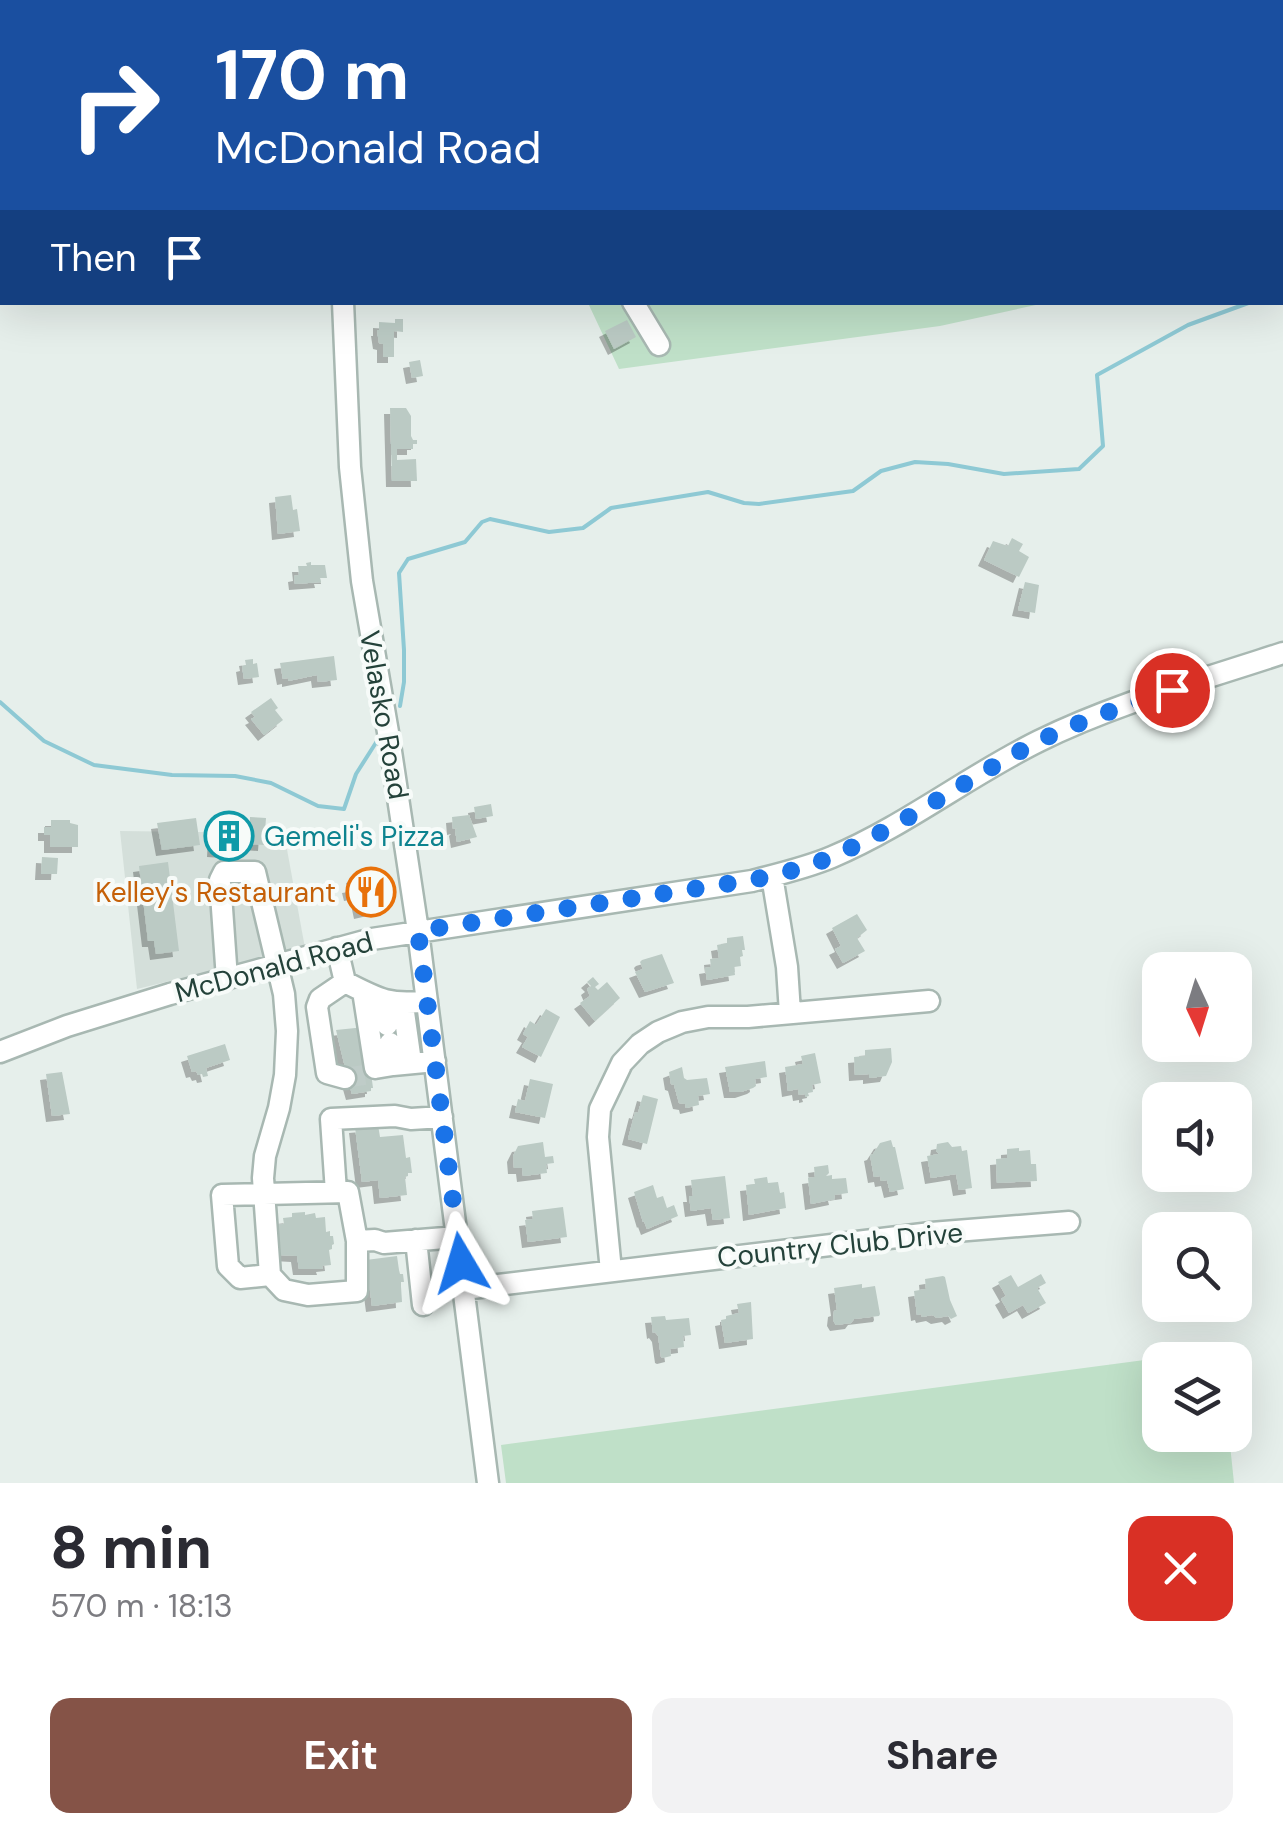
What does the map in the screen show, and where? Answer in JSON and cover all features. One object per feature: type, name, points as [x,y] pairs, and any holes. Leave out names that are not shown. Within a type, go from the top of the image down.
[{"type":"street","name":"Velasko Road","points":[[344,305],[350,466],[362,581],[418,931],[488,1483]]},
{"type":"street","points":[[635,305],[659,345]]},
{"type":"street","name":"McDonald Road","points":[[0,1052],[67,1026],[372,939],[772,876],[861,844],[1070,726],[1283,652]]},
{"type":"street","points":[[227,979],[220,880],[224,872],[250,870],[258,876],[284,994],[287,1031],[285,1075],[265,1156],[264,1194],[270,1275],[284,1290],[308,1295],[357,1291],[357,1241],[348,1192],[336,1192],[264,1194],[222,1195],[228,1266],[240,1278],[270,1275]]},
{"type":"street","points":[[772,876],[790,1013]]},
{"type":"street","points":[[337,948],[388,1056]]},
{"type":"street","points":[[345,1078],[327,1073],[320,998],[354,987],[393,1002],[427,1001]]},
{"type":"street","points":[[388,1056],[393,1002]]},
{"type":"street","points":[[388,1056],[393,1002]]},
{"type":"street","points":[[612,1271],[598,1137],[600,1109],[622,1064],[640,1044],[682,1022],[708,1018],[929,1002]]},
{"type":"street","points":[[388,1056],[435,1061]]},
{"type":"street","points":[[336,1192],[331,1119],[442,1117]]},
{"type":"street","name":"Country Club Drive","points":[[464,1289],[931,1233],[1069,1222]]},
{"type":"street","points":[[357,1241],[384,1243],[457,1237]]},
{"type":"street","points":[[416,1240],[423,1305]]},
{"type":"shaded area","points":[[120,831],[284,833],[305,948],[137,989]]},
{"type":"green space","points":[[589,305],[1036,305],[940,326],[619,369]]},
{"type":"green space","points":[[1142,1360],[1142,1452],[1231,1452],[1234,1483],[506,1483],[501,1445]]},
{"type":"building","points":[[395,319],[403,319],[403,332],[394,331],[394,357],[383,357],[379,322],[395,323]]},
{"type":"building","points":[[627,320],[636,337],[614,349],[605,331]]},
{"type":"building","points":[[420,360],[423,376],[412,378],[409,362]]},
{"type":"building","points":[[390,408],[406,408],[411,416],[411,436],[417,444],[413,444],[413,449],[397,449],[397,460],[416,459],[417,481],[392,481]]},
{"type":"building","points":[[291,495],[300,531],[278,534],[275,497]]},
{"type":"building","points":[[1012,538],[1023,544],[1019,551],[1029,557],[1019,577],[984,560],[993,541],[1008,546]]},
{"type":"building","points":[[311,562],[325,565],[327,578],[295,584],[298,566]]},
{"type":"building","points":[[1025,582],[1039,585],[1035,613],[1018,610]]},
{"type":"building","points":[[334,656],[337,680],[318,682],[317,675],[283,679],[280,663]]},
{"type":"building","points":[[253,659],[259,677],[244,679],[242,666],[246,665],[245,660]]},
{"type":"building","points":[[271,698],[283,720],[264,735],[251,719],[255,717],[251,712]]},
{"type":"building","points":[[491,804],[493,816],[476,819],[474,807]]},
{"type":"building","points":[[469,815],[477,837],[457,842],[452,817]]},
{"type":"building","points":[[250,817],[266,818],[264,845],[249,844]]},
{"type":"building","points":[[196,818],[200,845],[162,850],[157,823]]},
{"type":"building","name":"Gemeli's Pizza","points":[[215,818],[244,820],[242,853],[213,851]]},
{"type":"building","points":[[51,820],[70,820],[78,825],[78,847],[50,847],[50,835],[44,835],[44,827],[51,827]]},
{"type":"building","points":[[42,857],[58,858],[57,874],[41,874]]},
{"type":"building","points":[[168,862],[179,951],[156,954],[154,941],[148,941],[139,866]]},
{"type":"building","points":[[374,872],[376,882],[380,881],[378,889],[382,888],[382,908],[360,913],[356,894],[350,895],[348,887],[354,886],[352,877]]},
{"type":"building","points":[[857,914],[867,930],[857,938],[865,951],[843,963],[835,949],[841,946],[832,928]]},
{"type":"building","points":[[743,936],[745,950],[740,957],[741,966],[734,967],[735,975],[707,980],[705,968],[711,967],[710,959],[719,958],[717,945],[727,943],[727,938]]},
{"type":"building","points":[[662,954],[674,983],[645,992],[635,972],[643,969],[642,960]]},
{"type":"building","points":[[593,977],[599,984],[595,987],[598,990],[607,982],[620,998],[595,1021],[580,1003],[590,996],[587,989],[591,986],[587,982]]},
{"type":"building","points":[[546,1009],[560,1017],[541,1057],[522,1047],[528,1037],[523,1034],[530,1021],[536,1025]]},
{"type":"building","points":[[365,1027],[373,1088],[352,1094],[336,1030]]},
{"type":"building","points":[[225,1044],[230,1060],[206,1068],[208,1076],[192,1072],[187,1056]]},
{"type":"building","points":[[891,1048],[892,1062],[886,1076],[855,1075],[854,1057],[865,1056],[865,1050]]},
{"type":"building","points":[[815,1053],[821,1083],[812,1085],[813,1092],[805,1097],[799,1095],[798,1089],[788,1091],[785,1067],[803,1064],[801,1056]]},
{"type":"building","points":[[765,1061],[767,1077],[755,1079],[753,1088],[730,1092],[725,1067]]},
{"type":"building","points":[[682,1067],[687,1080],[707,1078],[710,1094],[698,1096],[699,1105],[686,1108],[679,1103],[669,1072]]},
{"type":"building","points":[[62,1072],[70,1114],[52,1116],[46,1074]]},
{"type":"building","points":[[530,1079],[553,1084],[545,1118],[515,1112],[518,1099],[525,1101]]},
{"type":"building","points":[[643,1095],[658,1099],[647,1144],[628,1139]]},
{"type":"building","points":[[378,1125],[380,1137],[403,1135],[412,1173],[405,1177],[407,1195],[380,1198],[378,1180],[362,1182],[355,1127]]},
{"type":"building","points":[[891,1140],[904,1189],[890,1192],[887,1180],[874,1177],[870,1155],[880,1143]]},
{"type":"building","points":[[543,1142],[545,1157],[553,1156],[554,1163],[546,1164],[547,1173],[523,1176],[522,1168],[514,1168],[513,1156],[518,1146]]},
{"type":"building","points":[[948,1142],[952,1147],[967,1150],[972,1188],[959,1190],[956,1174],[931,1178],[927,1156],[939,1154],[937,1144]]},
{"type":"building","points":[[1007,1149],[1030,1150],[1037,1181],[997,1183],[996,1159],[1007,1158]]},
{"type":"building","points":[[828,1165],[826,1176],[846,1178],[848,1193],[811,1204],[808,1178],[815,1177],[814,1167]]},
{"type":"building","points":[[725,1176],[730,1218],[713,1220],[711,1208],[691,1211],[691,1180]]},
{"type":"building","points":[[767,1177],[768,1183],[778,1182],[786,1208],[749,1215],[746,1185]]},
{"type":"building","points":[[653,1185],[657,1198],[663,1196],[667,1208],[674,1205],[678,1216],[647,1229],[634,1192]]},
{"type":"building","points":[[563,1207],[567,1237],[528,1242],[525,1220],[533,1219],[532,1211]]},
{"type":"building","points":[[292,1213],[315,1213],[316,1218],[325,1217],[326,1232],[333,1236],[334,1244],[329,1250],[331,1265],[322,1266],[323,1269],[299,1269],[297,1256],[280,1255],[276,1225],[284,1224],[283,1218],[292,1217]]},
{"type":"building","points":[[397,1256],[404,1282],[402,1302],[372,1306],[366,1260]]},
{"type":"building","points":[[1041,1274],[1046,1283],[1037,1288],[1046,1303],[1028,1313],[1023,1305],[1009,1313],[998,1282],[1011,1275],[1018,1287]]},
{"type":"building","points":[[943,1276],[957,1316],[951,1319],[917,1315],[914,1291],[926,1289],[925,1279]]},
{"type":"building","points":[[862,1284],[862,1288],[875,1286],[879,1316],[836,1325],[834,1288]]},
{"type":"building","points":[[751,1302],[753,1339],[725,1343],[721,1320],[739,1313],[737,1304]]},
{"type":"building","points":[[665,1316],[666,1320],[689,1318],[691,1335],[683,1336],[684,1347],[670,1349],[671,1356],[663,1358],[651,1317]]},
{"type":"waterway","points":[[400,706],[404,650],[399,573],[408,559],[465,542],[482,522],[490,519],[549,532],[583,528],[611,508],[708,492],[759,504],[853,491],[881,471],[915,462],[1004,474],[1079,469],[1103,446],[1097,375],[1188,325],[1243,305]]},
{"type":"waterway","points":[[0,702],[44,741],[94,765],[172,775],[235,776],[271,783],[318,806],[344,809],[356,774],[377,741]]},
{"type":"tunnel","points":[[345,1078],[371,1074]]},
{"type":"place","name":"Gemeli's Pizza","points":[[229,836]]},
{"type":"place","name":"Kelley's Restaurant","points":[[371,892]]},
{"type":"route","points":[[461,1263],[418,931],[752,880],[794,870],[861,844],[1070,726],[1172,690]]}]
